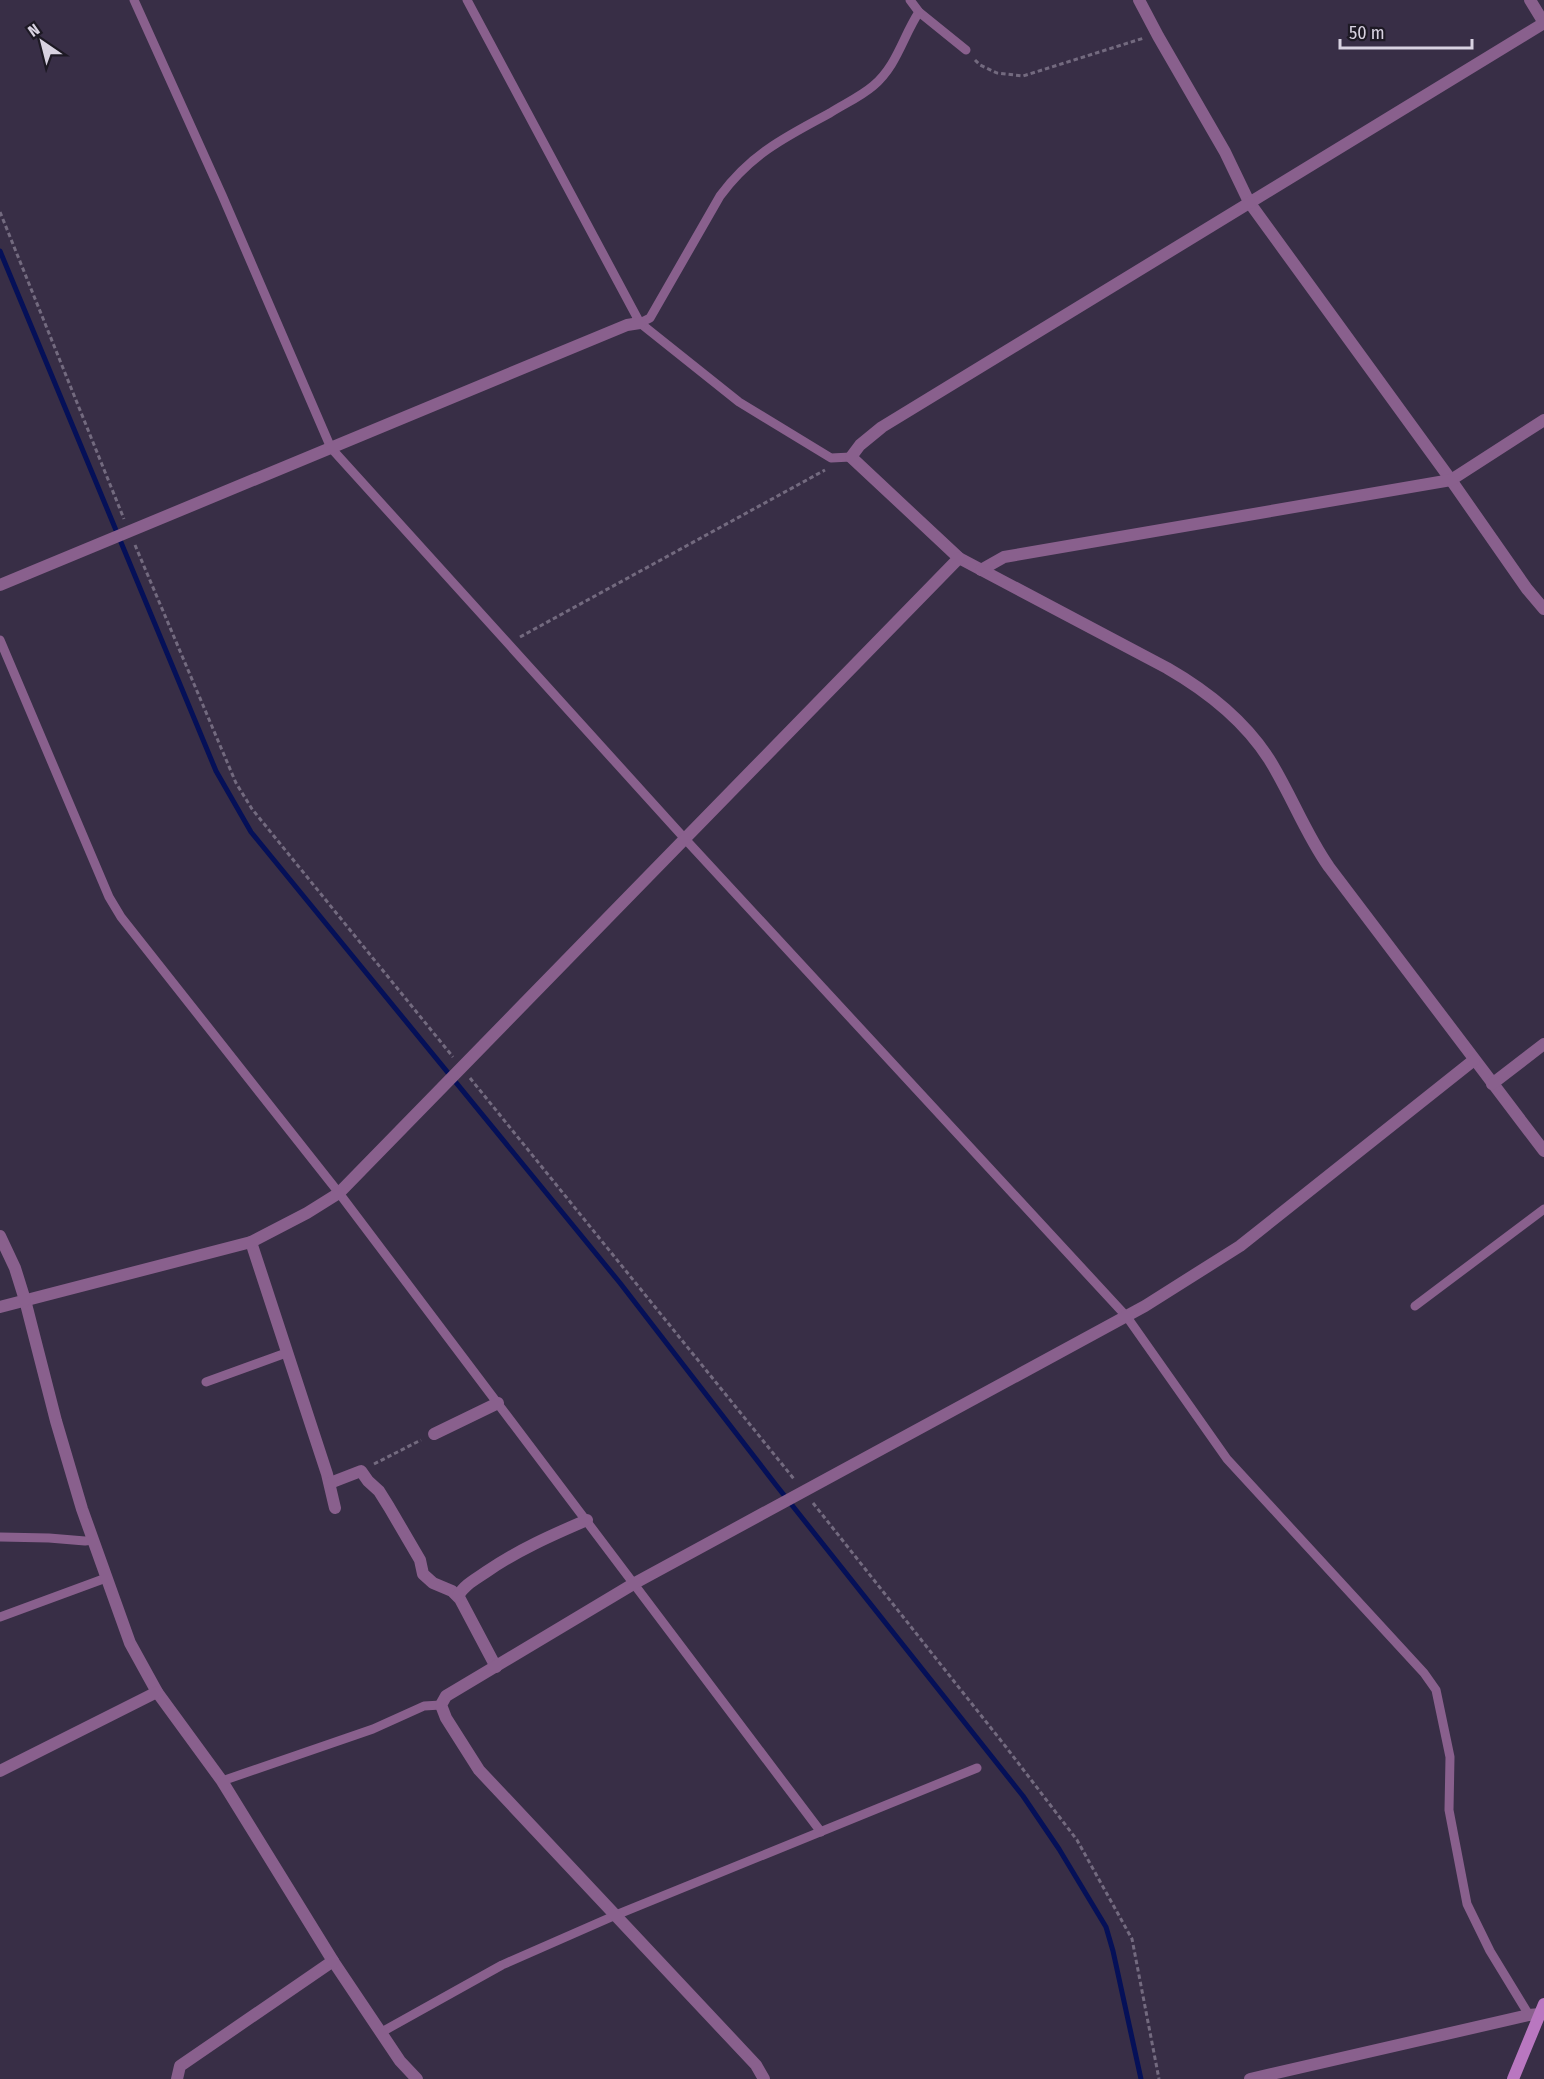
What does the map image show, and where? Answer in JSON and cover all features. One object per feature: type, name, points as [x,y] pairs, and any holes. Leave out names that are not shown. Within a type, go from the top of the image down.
[{"type":"main road","points":[[1513,2079],[1537,2011]]},
{"type":"street","points":[[1139,0],[1225,152],[1249,202],[1451,480],[1527,590],[1544,609]]},
{"type":"street","points":[[1530,0],[1544,23],[882,428],[860,445],[851,457],[959,558],[1167,668],[1191,682],[1226,708],[1268,758],[1312,843],[1329,867],[1544,1151]]},
{"type":"street","points":[[0,585],[627,325],[640,323]]},
{"type":"street","points":[[981,570],[1004,557],[1451,480],[1544,420]]},
{"type":"street","points":[[0,1307],[251,1242],[307,1213],[339,1193],[959,558]]},
{"type":"street","points":[[1492,1084],[1544,1044]]},
{"type":"street","points":[[764,2079],[756,2065],[479,1770],[446,1718],[441,1705],[446,1696],[634,1583],[1127,1317],[1240,1246],[1474,1060]]},
{"type":"street","points":[[0,1236],[15,1268],[25,1300],[82,1509],[130,1643],[157,1692],[222,1781],[333,1961],[400,2061],[417,2079]]},
{"type":"street","points":[[251,1242],[330,1483],[335,1508]]},
{"type":"street","points":[[434,1434],[498,1403]]},
{"type":"street","points":[[330,1483],[362,1471],[368,1481],[380,1491],[420,1560],[423,1574],[433,1583],[458,1596],[496,1667]]},
{"type":"street","points":[[458,1596],[467,1585],[504,1559],[529,1545],[587,1520]]},
{"type":"street","points":[[0,1771],[157,1692]]},
{"type":"street","points":[[177,2079],[180,2066],[333,1961]]},
{"type":"street","points":[[1250,2079],[1537,2011]]},
{"type":"lane","points":[[134,0],[222,195],[331,448],[686,840],[1127,1317],[1227,1459],[1389,1633],[1436,1690],[1450,1757],[1449,1810],[1467,1904],[1490,1951],[1537,2011]]},
{"type":"lane","points":[[467,0],[640,323],[739,402],[831,458],[851,457]]},
{"type":"lane","points":[[910,0],[919,12],[966,50]]},
{"type":"lane","points":[[640,323],[650,318],[720,196],[734,177],[773,144],[874,86],[898,55],[919,12]]},
{"type":"lane","points":[[0,640],[109,897],[121,917],[339,1193],[821,1832]]},
{"type":"lane","points":[[1415,1306],[1544,1209]]},
{"type":"lane","points":[[206,1382],[286,1353]]},
{"type":"lane","points":[[0,1537],[93,1540]]},
{"type":"lane","points":[[0,1617],[106,1578]]},
{"type":"lane","points":[[222,1781],[373,1729],[424,1706],[441,1705]]},
{"type":"lane","points":[[380,2032],[502,1965],[616,1915],[976,1768]]},
{"type":"path","points":[[966,50],[980,66],[997,73],[1023,76],[1142,38],[1158,36]]},
{"type":"path","points":[[0,212],[129,532],[236,783],[252,809],[462,1068],[798,1493],[1006,1747],[1077,1840],[1132,1939],[1159,2079]]},
{"type":"path","points":[[510,646],[519,638],[851,457]]},
{"type":"path","points":[[362,1471],[434,1434]]},
{"type":"waterway","points":[[0,251],[216,771],[251,832],[620,1283],[776,1485],[1023,1796],[1059,1849],[1106,1927],[1141,2079]]}]
